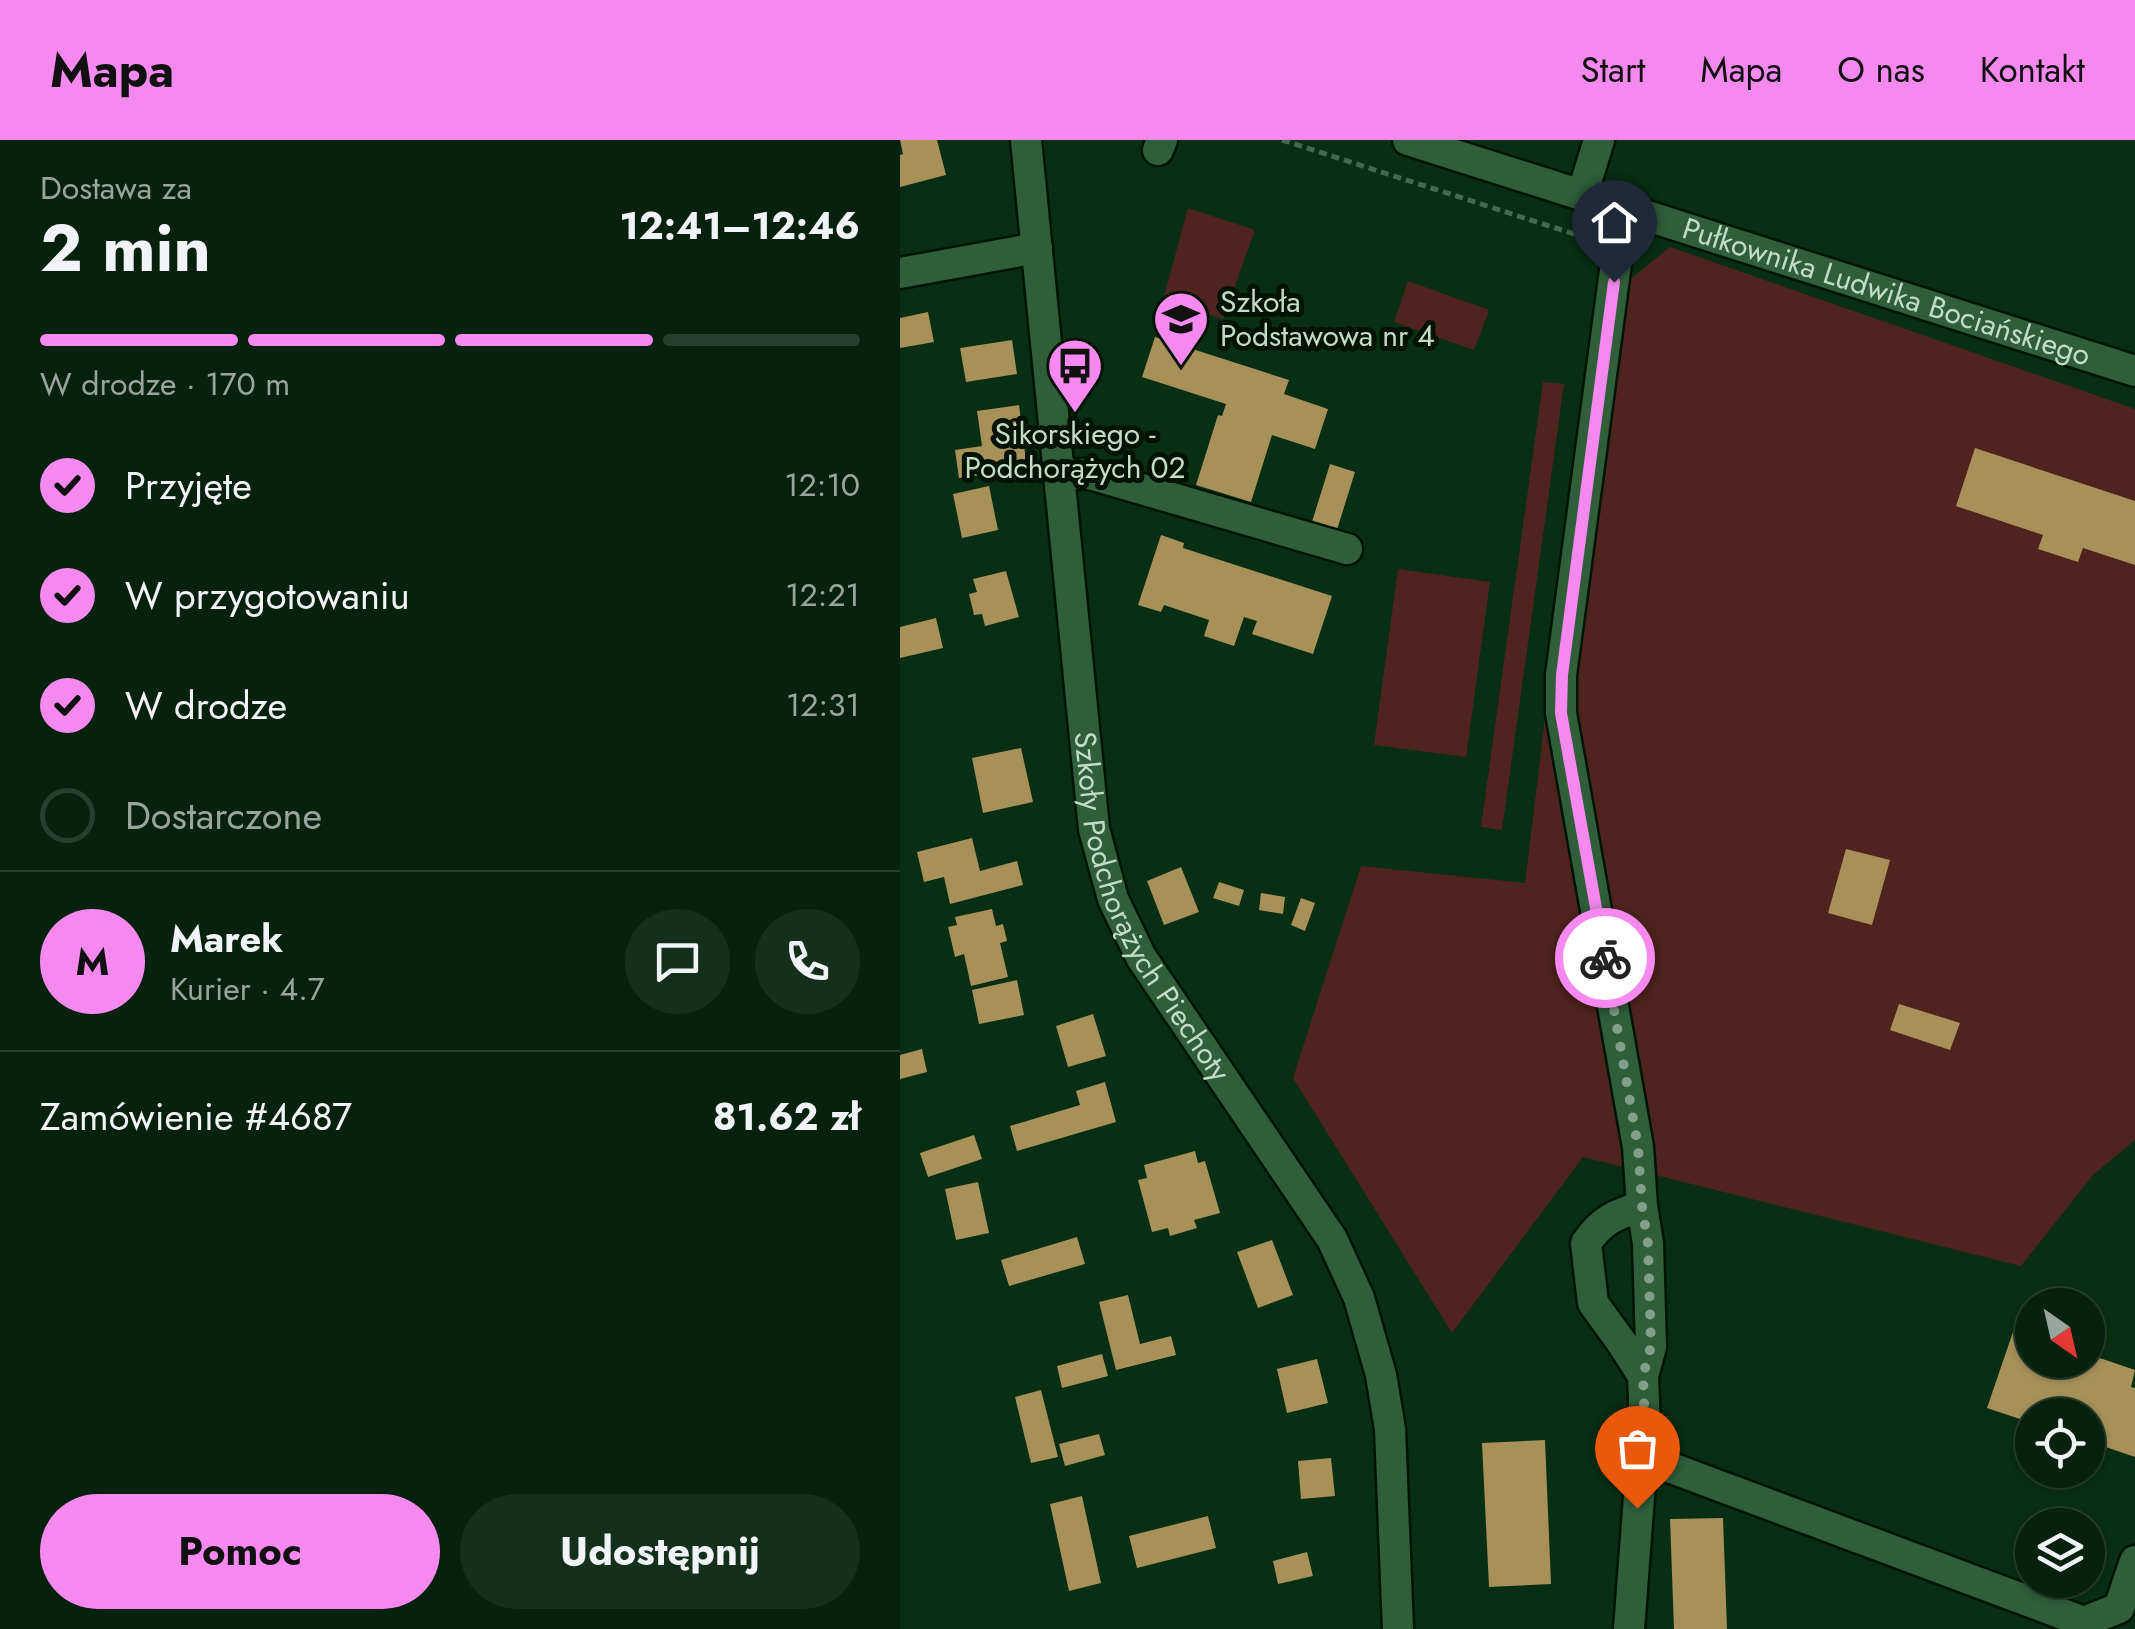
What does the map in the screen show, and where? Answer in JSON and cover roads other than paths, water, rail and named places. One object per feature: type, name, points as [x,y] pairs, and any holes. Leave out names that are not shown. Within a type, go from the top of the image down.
[{"type":"street","name":"Szkoły Podchorążych Piechoty","points":[[1026,140],[1094,829],[1113,900],[1141,956],[1332,1239],[1359,1298],[1382,1375],[1390,1429],[1398,1629]]},
{"type":"street","name":"Pułkownika Ludwika Bociańskiego","points":[[1408,140],[2135,371]]},
{"type":"street","points":[[1582,195],[1600,140]]},
{"type":"street","points":[[1628,210],[1618,248],[1562,675],[1561,713],[1638,1147],[1648,1244],[1651,1346],[1643,1376],[1645,1428],[1629,1629]]},
{"type":"street","points":[[900,274],[1037,248]]},
{"type":"street","points":[[1060,474],[1090,474],[1347,548]]},
{"type":"street","points":[[1642,1206],[1614,1215],[1598,1226],[1586,1243],[1592,1304],[1643,1376]]},
{"type":"street","points":[[1642,1456],[2084,1622],[2111,1622],[2135,1560]]},
{"type":"place","name":"Szkoła Podstawowa nr 4","points":[[1181,368]]},
{"type":"place","name":"Sikorskiego - Podchorążych 02","points":[[1075,415]]}]
